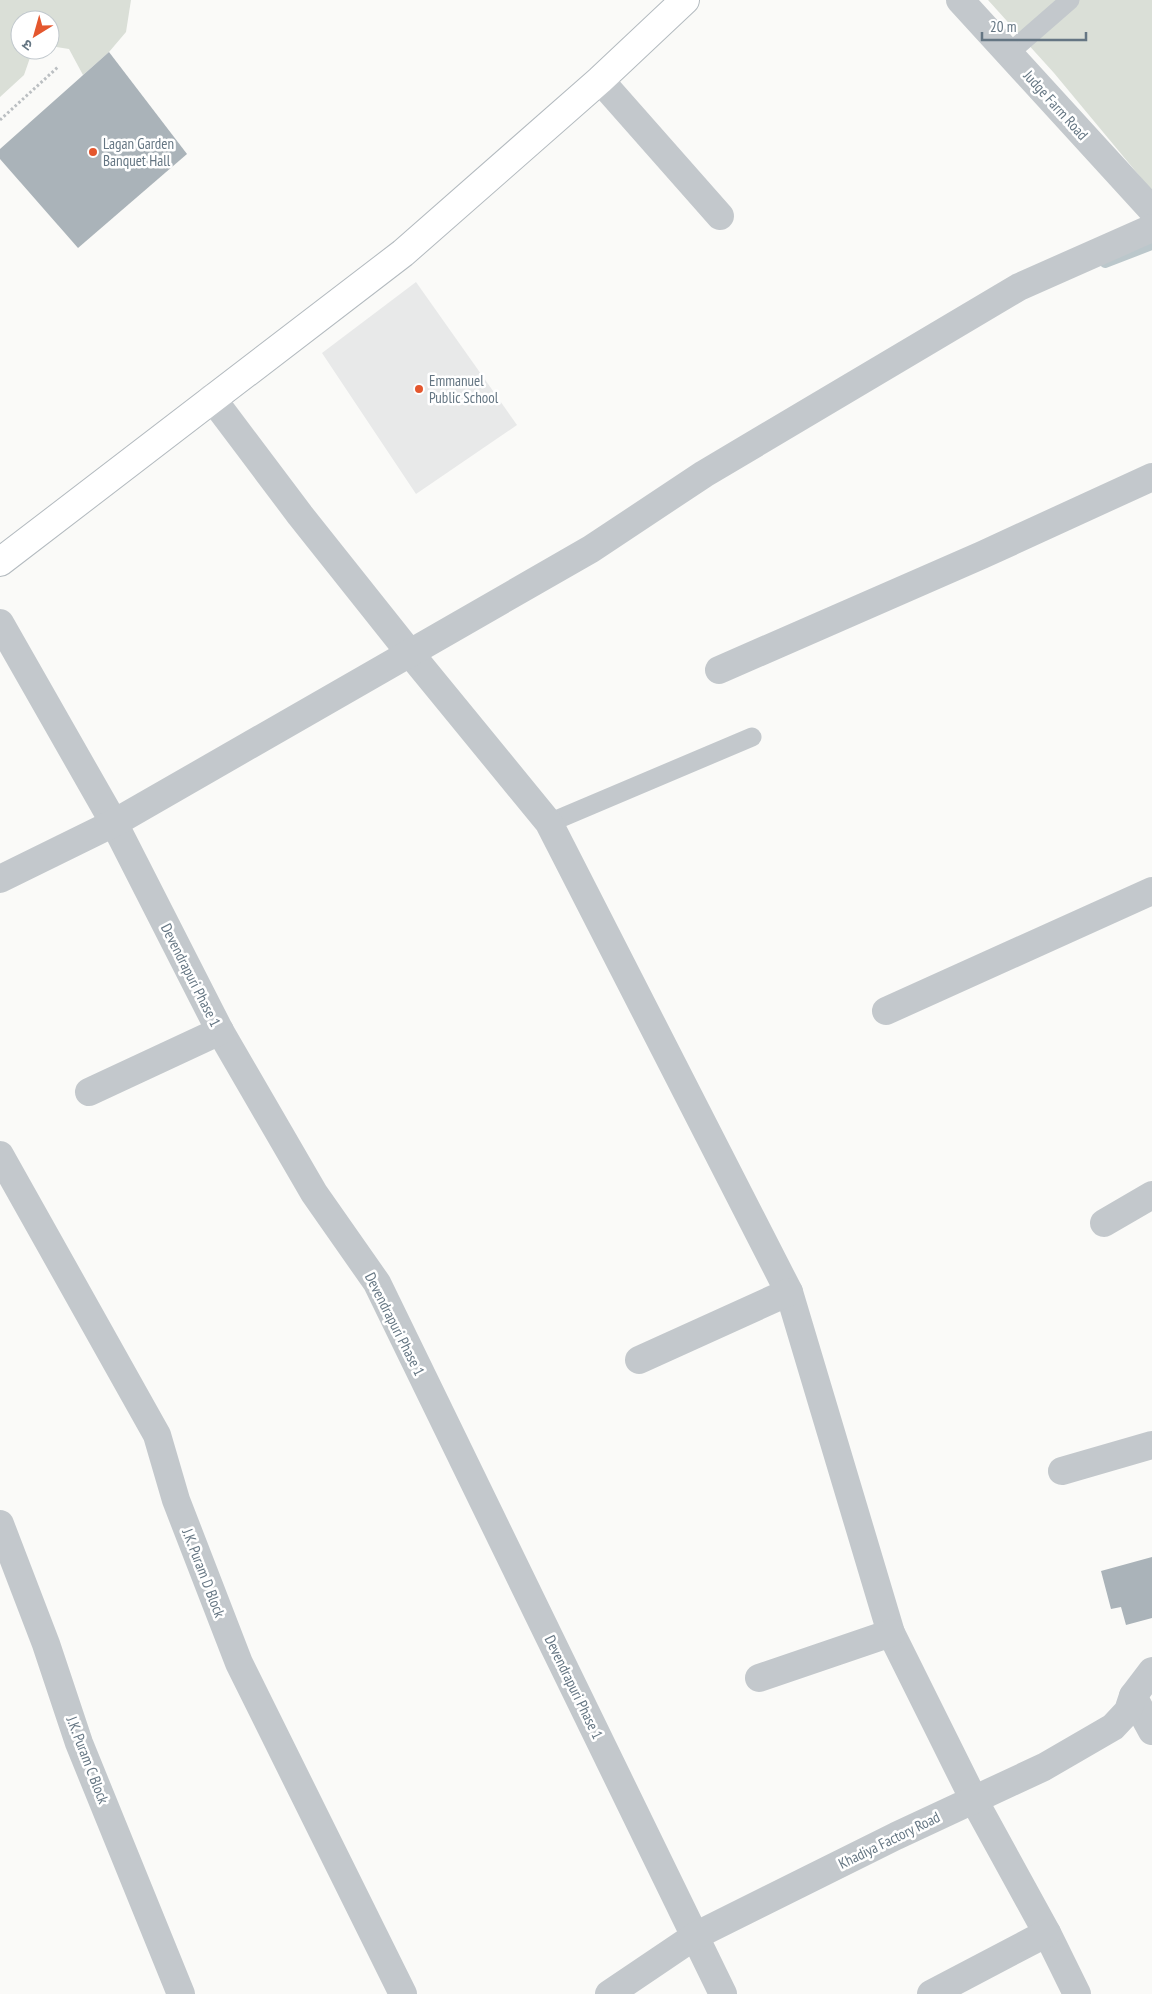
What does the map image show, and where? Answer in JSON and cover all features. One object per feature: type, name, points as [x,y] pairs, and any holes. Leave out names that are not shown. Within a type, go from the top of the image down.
[{"type":"main road","points":[[0,562],[403,253],[600,80],[685,0]]},
{"type":"street","name":"Judge Farm Road","points":[[960,0],[1152,210]]},
{"type":"street","points":[[600,80],[720,216]]},
{"type":"street","points":[[0,879],[114,822],[591,549],[704,474],[1019,287],[1152,228]]},
{"type":"street","points":[[212,398],[300,515],[549,823],[789,1292],[891,1633],[974,1800],[1077,1994]]},
{"type":"street","points":[[719,670],[982,555],[1152,477]]},
{"type":"street","name":"Devendrapuri Phase 1","points":[[0,623],[114,822],[220,1031],[314,1194],[377,1283],[723,1994]]},
{"type":"street","points":[[886,1011],[1152,891]]},
{"type":"street","points":[[89,1092],[220,1031]]},
{"type":"street","name":"J.K. Puram D Block","points":[[0,1155],[157,1435],[176,1500],[239,1664],[403,1994]]},
{"type":"street","points":[[1104,1223],[1152,1195]]},
{"type":"street","points":[[640,1360],[789,1292]]},
{"type":"street","points":[[1062,1471],[1152,1445]]},
{"type":"street","name":"J.K. Puram C Block","points":[[0,1524],[46,1644],[79,1743],[181,1994]]},
{"type":"street","points":[[759,1678],[891,1633]]},
{"type":"street","name":"Khadiya Factory Road","points":[[608,1994],[695,1936],[782,1892],[1044,1767],[1113,1727],[1128,1711],[1133,1696],[1152,1671]]},
{"type":"street","points":[[1133,1696],[1152,1731]]},
{"type":"street","points":[[930,1994],[1046,1933]]},
{"type":"lane","points":[[1008,54],[1070,0]]},
{"type":"lane","points":[[549,823],[752,737]]},
{"type":"path","points":[[0,120],[58,66]]},
{"type":"shaded area","points":[[0,0],[131,0],[126,32],[109,52],[83,75],[69,49],[60,48],[60,10],[10,10],[10,60],[29,60],[24,75],[0,97]]},
{"type":"shaded area","points":[[988,0],[1152,0],[1152,191],[1054,73]]},
{"type":"shaded area","name":"Emmanuel Public School","points":[[416,282],[517,425],[416,494],[322,353]]},
{"type":"building","name":"Lagan Garden Banquet Hall","points":[[109,52],[187,154],[78,248],[0,159],[0,149]]},
{"type":"building","points":[[1152,1557],[1152,1618],[1126,1625],[1121,1607],[1111,1609],[1101,1571]]},
{"type":"waterway","points":[[1105,263],[1152,245]]},
{"type":"place","name":"Lagan Garden Banquet Hall","points":[[93,152]]},
{"type":"place","name":"Emmanuel Public School","points":[[419,389]]}]
